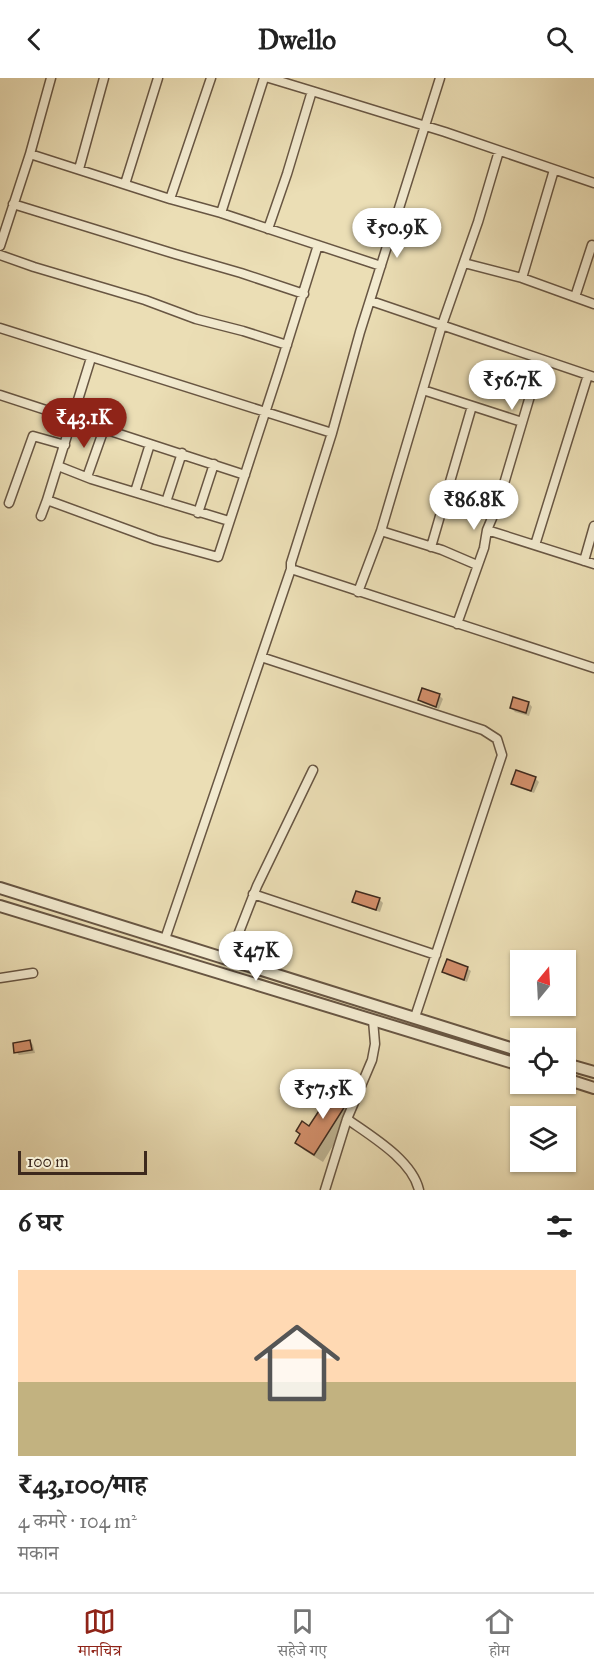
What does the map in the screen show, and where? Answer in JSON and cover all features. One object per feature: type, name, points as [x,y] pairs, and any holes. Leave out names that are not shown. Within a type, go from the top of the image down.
[{"type":"street","points":[[0,246],[30,154],[51,78]]},
{"type":"street","points":[[79,169],[104,78]]},
{"type":"street","points":[[124,183],[158,78]]},
{"type":"street","points":[[170,199],[211,78]]},
{"type":"street","points":[[221,213],[264,78]]},
{"type":"street","points":[[269,78],[594,183]]},
{"type":"street","points":[[165,939],[291,569],[381,266],[440,78]]},
{"type":"street","points":[[268,229],[312,91]]},
{"type":"street","points":[[358,592],[381,531],[442,325],[485,201],[499,151]]},
{"type":"street","points":[[30,154],[221,213],[381,266]]},
{"type":"street","points":[[522,278],[554,170]]},
{"type":"street","points":[[13,204],[304,294]]},
{"type":"street","points":[[575,297],[594,236]]},
{"type":"street","points":[[47,500],[156,540],[218,557],[318,245]]},
{"type":"street","points":[[0,255],[145,300],[196,319],[235,328],[287,345]]},
{"type":"street","points":[[464,262],[522,278],[594,304]]},
{"type":"street","points":[[371,301],[591,376],[536,545]]},
{"type":"street","points":[[0,328],[332,433]]},
{"type":"street","points":[[41,516],[91,357]]},
{"type":"street","points":[[457,624],[484,548],[487,530],[498,504],[541,359]]},
{"type":"street","points":[[423,390],[522,422]]},
{"type":"street","points":[[0,395],[245,475]]},
{"type":"street","points":[[431,547],[472,406]]},
{"type":"street","points":[[87,477],[104,429]]},
{"type":"street","points":[[9,503],[33,436],[65,445]]},
{"type":"street","points":[[135,492],[150,444]]},
{"type":"street","points":[[166,502],[182,453]]},
{"type":"street","points":[[198,513],[214,464]]},
{"type":"street","points":[[58,466],[198,513],[229,521]]},
{"type":"street","points":[[584,561],[594,526]]},
{"type":"street","points":[[487,530],[594,564]]},
{"type":"street","points":[[381,531],[477,565]]},
{"type":"street","points":[[291,569],[594,668]]},
{"type":"street","points":[[261,657],[483,730],[497,739],[502,755],[415,1017]]},
{"type":"street","points":[[229,958],[254,894],[312,770]]},
{"type":"street","points":[[0,888],[510,1048]]},
{"type":"street","points":[[254,894],[436,955]]},
{"type":"street","points":[[0,906],[510,1062]]},
{"type":"street","points":[[0,978],[33,973]]},
{"type":"street","points":[[325,1190],[347,1119],[372,1060],[375,1044],[373,1020]]},
{"type":"street","points":[[576,1067],[594,1072]]},
{"type":"street","points":[[576,1082],[594,1088]]},
{"type":"street","points":[[347,1119],[379,1141],[406,1166],[419,1190]]},
{"type":"building","points":[[422,688],[440,694],[436,707],[418,700]]},
{"type":"building","points":[[513,697],[529,702],[526,713],[510,708]]},
{"type":"building","points":[[516,770],[536,777],[531,791],[511,784]]},
{"type":"building","points":[[356,891],[380,898],[376,910],[352,902]]},
{"type":"building","points":[[447,959],[468,967],[464,980],[442,972]]},
{"type":"building","points":[[30,1040],[32,1050],[14,1053],[13,1043]]},
{"type":"building","points":[[338,1082],[352,1090],[347,1103],[314,1155],[295,1143],[300,1134],[296,1131],[302,1121],[309,1126]]}]
